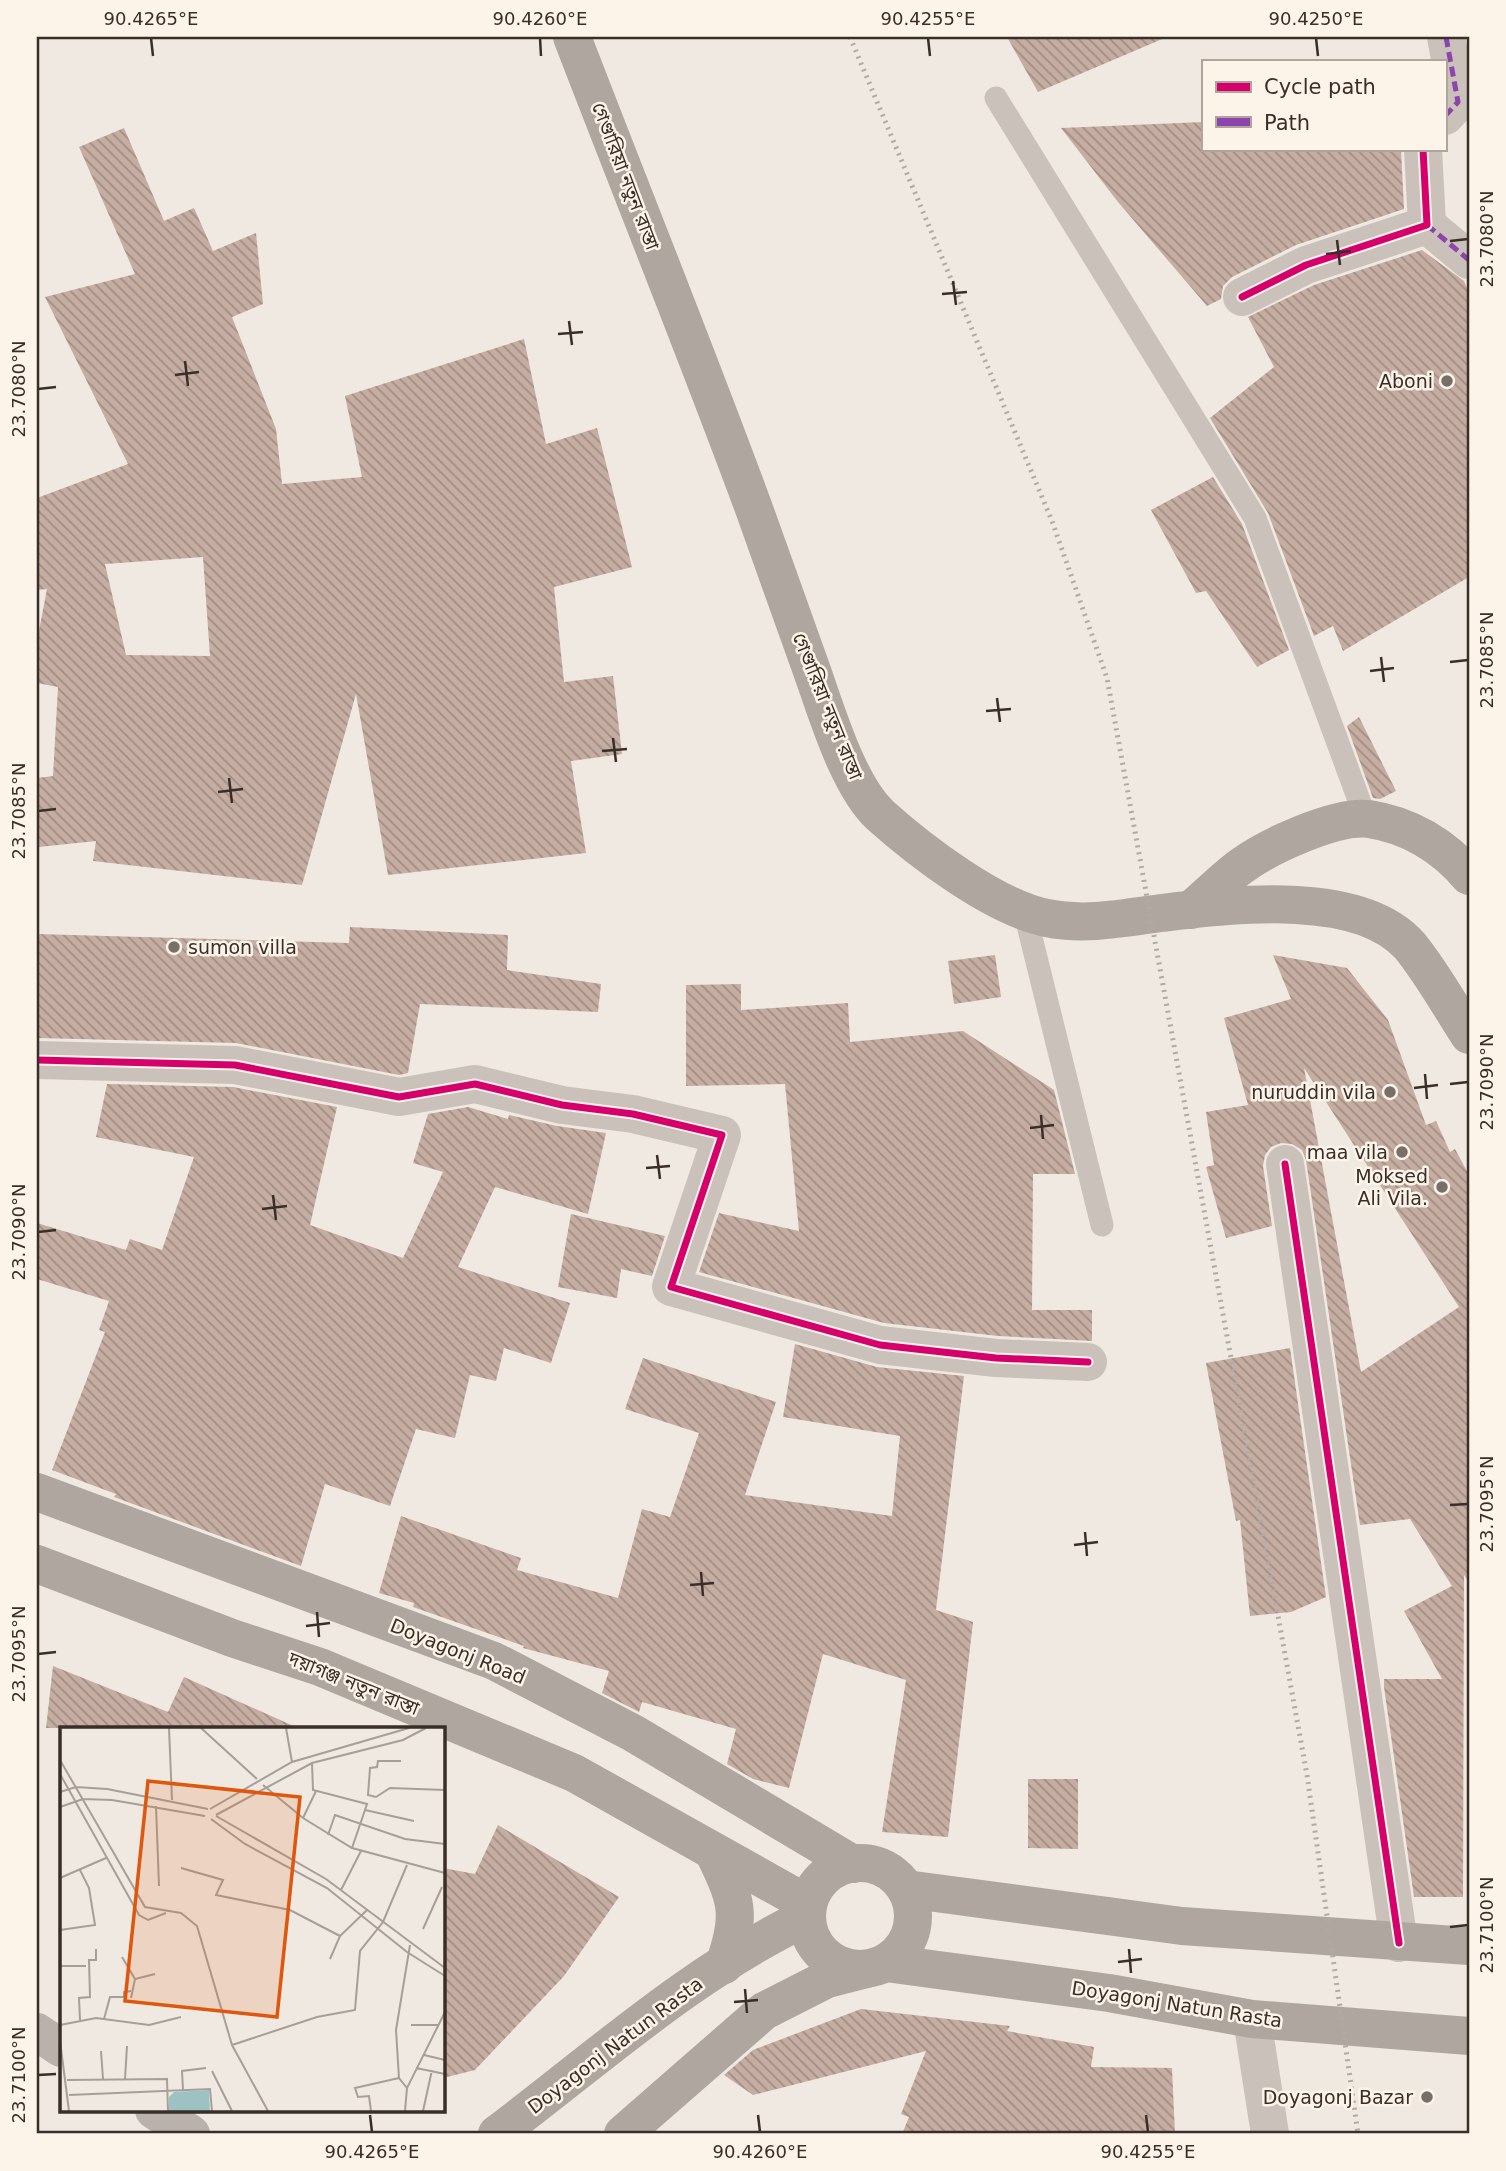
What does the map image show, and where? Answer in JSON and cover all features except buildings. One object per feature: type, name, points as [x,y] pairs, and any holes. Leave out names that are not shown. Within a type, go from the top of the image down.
[{"type":"main road","name":"গেণ্ডারিয়া নতুন রাস্তা","points":[[572,37],[748,492],[848,766],[875,810],[911,842],[950,869],[1025,913],[1051,919],[1089,922],[1191,910],[1298,906],[1341,911],[1376,921],[1408,944],[1469,1035]]},
{"type":"main road","points":[[1191,910],[1241,866],[1305,831],[1366,819],[1406,830],[1433,843],[1453,858],[1469,876]]},
{"type":"main road","name":"Doyagonj Road","points":[[37,1492],[494,1661],[633,1733],[853,1864]]},
{"type":"main road","name":"দয়াগঞ্জ নতুন রাস্তা","points":[[37,1564],[232,1638],[320,1667],[574,1773],[714,1853],[807,1911]]},
{"type":"main road","points":[[714,1853],[735,1904],[737,1930],[724,1965]]},
{"type":"main road","points":[[853,1864],[874,1865],[893,1874],[906,1889],[913,1910],[911,1931],[901,1949],[876,1966],[845,1967],[827,1957],[813,1942],[807,1911],[818,1883],[834,1870],[853,1864]]},
{"type":"main road","points":[[906,1889],[1182,1926],[1469,1947]]},
{"type":"main road","name":"Doyagonj Natun Rasta","points":[[497,2134],[670,1999],[807,1911]]},
{"type":"main road","name":"Doyagonj Natun Rasta","points":[[624,2134],[764,2011],[827,1979],[876,1966],[1109,1993],[1252,2019],[1469,2036]]},
{"type":"main road","points":[[37,2032],[60,2047]]},
{"type":"main road","points":[[157,2112],[191,2134]]},
{"type":"street","points":[[1446,37],[1458,105]]},
{"type":"street","points":[[1423,150],[1427,225],[1469,260]]},
{"type":"street","points":[[1242,297],[1306,265],[1427,225]]},
{"type":"street","points":[[37,1060],[235,1065],[399,1097],[475,1084],[562,1105],[633,1114],[722,1135],[671,1287],[880,1345],[996,1358],[1088,1362]]},
{"type":"street","points":[[1285,1164],[1399,1943]]},
{"type":"street","points":[[1252,2019],[1270,2134]]},
{"type":"lane","points":[[996,98],[1255,518],[1366,819]]},
{"type":"lane","points":[[1025,913],[1102,1225]]},
{"type":"railway","points":[[850,37],[1052,521],[1107,678],[1307,1775],[1358,2134]]},
{"type":"marked path","points":[[1446,37],[1458,102],[1446,115]]},
{"type":"marked path","points":[[1427,225],[1469,260]]},
{"type":"cycle path","points":[[1242,297],[1306,265],[1427,225],[1423,150]]},
{"type":"cycle path","points":[[37,1060],[235,1065],[399,1097],[475,1084],[562,1105],[633,1114],[722,1135],[671,1287],[880,1345],[996,1358],[1088,1362]]},
{"type":"cycle path","points":[[1285,1164],[1399,1943]]},
{"type":"place","name":"Aboni","points":[[1447,381]]},
{"type":"place","name":"sumon villa","points":[[174,947]]},
{"type":"place","name":"nuruddin vila","points":[[1390,1092]]},
{"type":"place","name":"maa vila","points":[[1402,1152]]},
{"type":"place","name":"Moksed Ali Vila.","points":[[1442,1187]]},
{"type":"place","name":"Doyagonj Bazar","points":[[1427,2097]]}]
